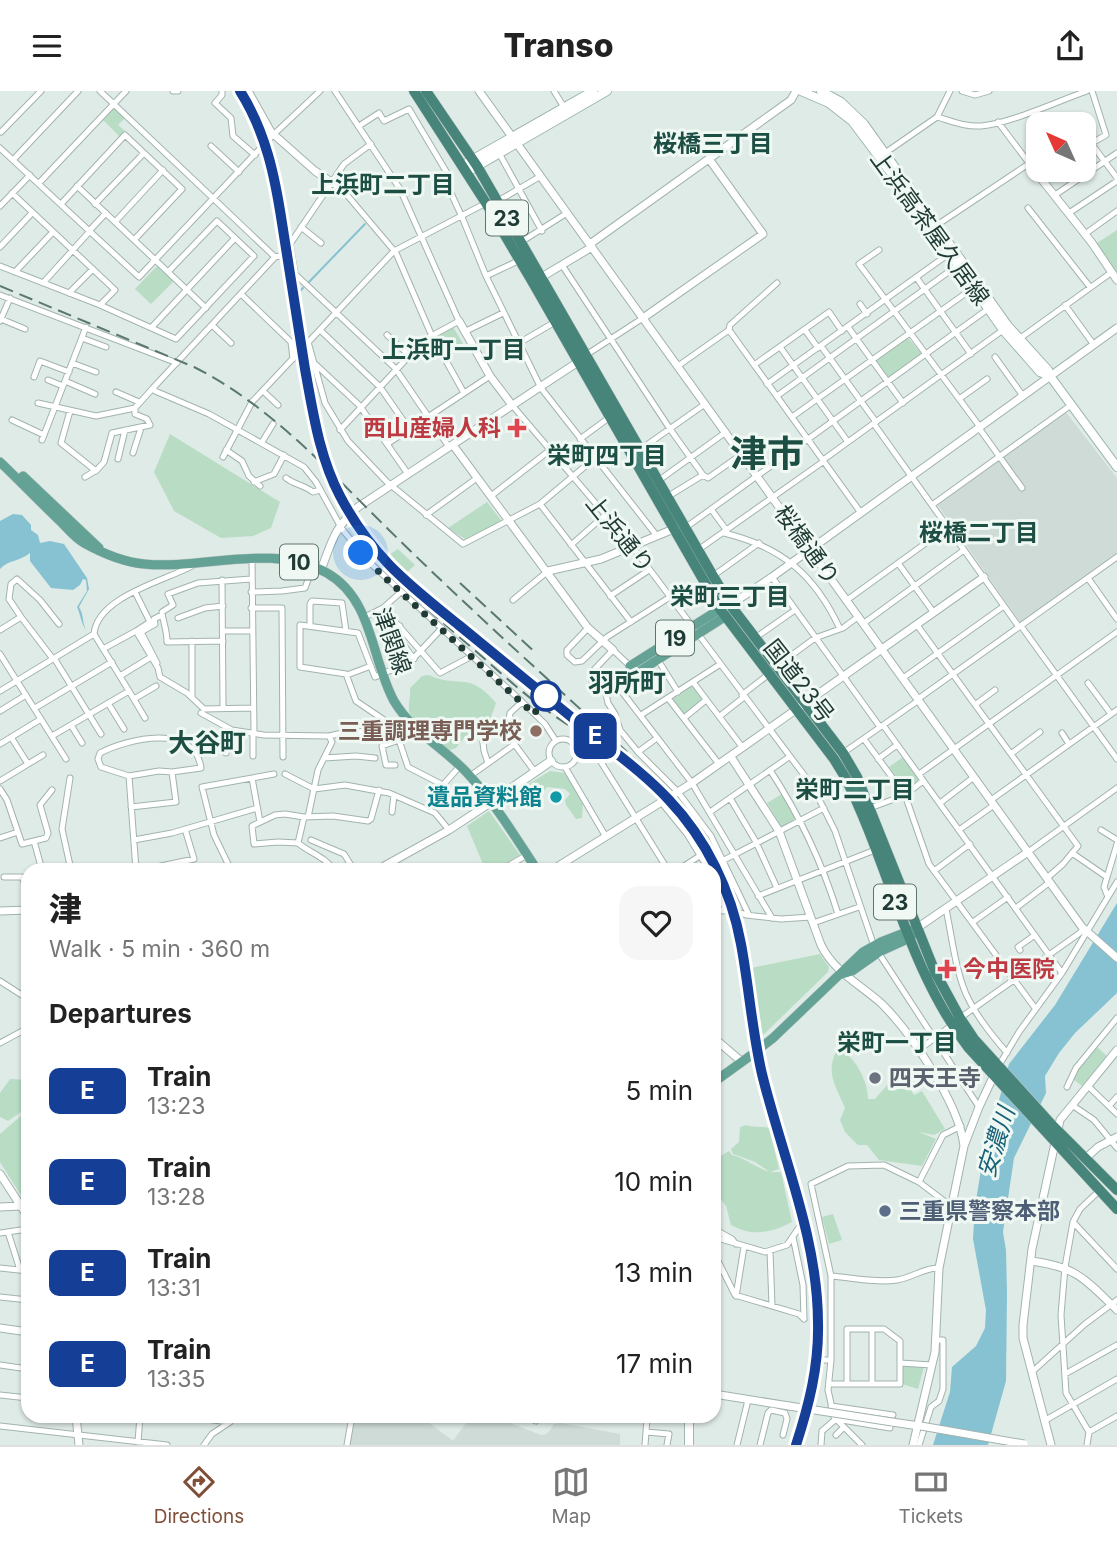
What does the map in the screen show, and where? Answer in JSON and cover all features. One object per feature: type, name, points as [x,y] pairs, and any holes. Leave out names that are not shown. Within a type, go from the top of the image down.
[{"type":"highway","name":"国道23号","points":[[414,91],[429,96],[475,163],[521,242],[555,322],[640,449],[731,606],[777,666],[845,777],[911,932]]},
{"type":"highway","name":"国道23号","points":[[429,96],[465,169],[520,260],[537,279],[582,359],[610,418],[723,613],[769,674],[843,754],[870,808],[931,989],[956,1022],[968,1047],[997,1071],[1117,1209]]},
{"type":"highway","name":"国道23号","points":[[1053,1133],[1086,1158],[1117,1190]]},
{"type":"main road","points":[[566,111],[593,91]]},
{"type":"main road","points":[[465,169],[515,139],[607,91]]},
{"type":"main road","name":"上浜高茶屋久居線","points":[[802,91],[843,113],[883,155],[1019,339],[1048,370],[1117,467]]},
{"type":"main road","name":"上浜高茶屋久居線","points":[[821,91],[852,111],[1003,330],[1040,372],[1050,376]]},
{"type":"main road","points":[[475,163],[499,153],[515,139]]},
{"type":"main road","name":"津関線","points":[[0,454],[100,550]]},
{"type":"main road","name":"津関線","points":[[0,462],[82,542],[134,563],[288,560],[317,568],[345,587],[365,617],[383,675],[395,702],[407,720],[470,776],[532,863]]},
{"type":"main road","name":"19","points":[[630,666],[723,613]]},
{"type":"main road","name":"19","points":[[629,678],[658,660],[694,631]]},
{"type":"main road","points":[[490,803],[551,761]]},
{"type":"main road","points":[[721,1077],[773,1038],[842,974],[852,971],[876,949],[911,932]]},
{"type":"main road","points":[[689,1445],[690,1423]]},
{"type":"street","points":[[1,132],[41,91]]},
{"type":"street","points":[[13,160],[78,91]]},
{"type":"street","points":[[100,91],[275,257]]},
{"type":"street","points":[[39,183],[126,91]]},
{"type":"street","points":[[222,91],[215,103],[231,118],[233,135],[255,155]]},
{"type":"street","points":[[248,91],[274,135],[347,195],[394,251],[431,334],[464,393]]},
{"type":"street","points":[[0,148],[139,277],[274,135],[320,91]]},
{"type":"street","name":"上浜通り","points":[[335,91],[400,190],[464,332],[490,376],[632,546],[813,787],[835,831],[859,907],[876,949],[979,1107]]},
{"type":"street","name":"桜橋通り","points":[[479,91],[1049,880],[1084,934],[1117,958]]},
{"type":"street","points":[[554,91],[566,111]]},
{"type":"street","points":[[537,279],[591,246],[792,100],[796,91]]},
{"type":"street","points":[[883,155],[937,117],[950,91]]},
{"type":"street","points":[[962,91],[975,95],[989,91]]},
{"type":"street","points":[[937,117],[971,126],[999,122],[1089,91],[1106,135],[1096,140]]},
{"type":"street","points":[[411,112],[429,96]]},
{"type":"street","points":[[359,126],[379,113],[384,121],[409,109],[450,178],[446,181],[486,276],[541,388],[657,536]]},
{"type":"street","points":[[0,118],[8,125]]},
{"type":"street","points":[[999,122],[1026,158]]},
{"type":"street","points":[[61,204],[125,135],[182,189],[134,240]]},
{"type":"street","points":[[85,477],[101,468],[112,433],[150,425],[147,419],[135,414],[139,402],[275,257],[280,257],[346,162],[371,145]]},
{"type":"street","points":[[211,146],[239,172]]},
{"type":"street","points":[[1069,213],[1117,179],[1096,149]]},
{"type":"street","points":[[95,204],[144,153]]},
{"type":"street","points":[[499,153],[542,231]]},
{"type":"street","points":[[1055,195],[1117,153]]},
{"type":"street","points":[[251,591],[304,588],[340,524],[358,507],[450,444],[541,388],[763,234],[709,159]]},
{"type":"street","points":[[937,225],[1026,166]]},
{"type":"street","points":[[115,222],[163,170]]},
{"type":"street","points":[[0,206],[30,175]]},
{"type":"street","points":[[498,201],[541,176]]},
{"type":"street","points":[[1045,182],[1117,280]]},
{"type":"street","points":[[77,186],[206,308]]},
{"type":"street","points":[[12,193],[115,290],[100,305]]},
{"type":"street","points":[[284,454],[276,472],[257,484],[246,472],[242,461],[225,456],[250,406],[394,251],[486,203]]},
{"type":"street","points":[[1028,208],[1090,287]]},
{"type":"street","points":[[1085,234],[1117,211]]},
{"type":"street","points":[[0,247],[32,213]]},
{"type":"street","points":[[43,283],[106,213]]},
{"type":"street","points":[[521,242],[567,213]]},
{"type":"street","points":[[0,266],[100,305],[176,339],[254,256],[217,221],[168,272]]},
{"type":"street","points":[[302,226],[321,243]]},
{"type":"street","points":[[15,272],[53,232]]},
{"type":"street","points":[[152,327],[235,238]]},
{"type":"street","points":[[290,244],[295,274],[397,370],[588,628],[613,650],[590,677],[605,690],[607,703],[615,714],[620,730],[638,753],[678,792],[711,837],[749,915]]},
{"type":"street","points":[[879,250],[859,264],[1022,488]]},
{"type":"street","points":[[767,384],[950,253]]},
{"type":"street","points":[[486,276],[520,260]]},
{"type":"street","points":[[562,265],[703,475],[708,478],[742,454]]},
{"type":"street","points":[[777,395],[958,265]]},
{"type":"street","points":[[69,293],[93,269]]},
{"type":"street","points":[[1019,339],[1112,272]]},
{"type":"street","points":[[916,278],[971,354]]},
{"type":"street","points":[[232,280],[291,342],[293,359]]},
{"type":"street","points":[[677,366],[729,330],[730,325],[777,283]]},
{"type":"street","points":[[792,417],[973,288]]},
{"type":"street","points":[[0,295],[177,363]]},
{"type":"street","points":[[9,298],[0,320],[25,329]]},
{"type":"street","points":[[860,304],[867,314]]},
{"type":"street","points":[[1065,305],[1094,345]]},
{"type":"street","points":[[513,600],[548,571],[601,559],[673,529],[685,528],[988,309]]},
{"type":"street","points":[[754,365],[829,312],[857,338],[903,403]]},
{"type":"street","points":[[464,332],[503,313]]},
{"type":"street","points":[[201,314],[231,343]]},
{"type":"street","points":[[340,430],[431,334],[459,321]]},
{"type":"street","points":[[519,343],[555,322]]},
{"type":"street","points":[[12,420],[43,437],[86,327]]},
{"type":"street","points":[[320,330],[380,387],[409,429]]},
{"type":"street","points":[[729,330],[861,513]]},
{"type":"street","points":[[804,330],[830,358],[964,550],[1117,759]]},
{"type":"street","points":[[698,550],[1003,330]]},
{"type":"street","points":[[723,613],[1116,330]]},
{"type":"street","points":[[387,335],[410,356]]},
{"type":"street","points":[[82,338],[106,347]]},
{"type":"street","points":[[308,342],[325,403],[340,430],[366,462],[390,485],[463,544],[540,504],[595,458]]},
{"type":"street","points":[[780,347],[848,442]]},
{"type":"street","points":[[995,357],[1023,396]]},
{"type":"street","points":[[34,377],[40,361],[69,372]]},
{"type":"street","points":[[313,362],[361,408],[408,474]]},
{"type":"street","points":[[72,363],[96,372]]},
{"type":"street","points":[[387,444],[490,376]]},
{"type":"street","points":[[959,399],[987,379]]},
{"type":"street","points":[[48,380],[94,394]]},
{"type":"street","points":[[153,388],[238,429],[284,454],[311,473],[340,524],[369,562],[522,702],[547,726],[556,741]]},
{"type":"street","points":[[263,391],[278,405]]},
{"type":"street","points":[[116,392],[139,402]]},
{"type":"street","points":[[38,404],[96,416],[135,408]]},
{"type":"street","points":[[640,449],[705,404]]},
{"type":"street","points":[[932,505],[1071,405]]},
{"type":"street","points":[[69,411],[61,443],[95,471]]},
{"type":"street","points":[[580,439],[610,418]]},
{"type":"street","points":[[262,442],[273,424]]},
{"type":"street","points":[[134,453],[141,428]]},
{"type":"street","points":[[118,459],[125,430]]},
{"type":"street","points":[[658,481],[726,432]]},
{"type":"street","points":[[491,496],[550,450]]},
{"type":"street","points":[[667,496],[703,475]]},
{"type":"street","points":[[286,478],[313,492],[320,490]]},
{"type":"street","points":[[426,515],[477,478]]},
{"type":"street","points":[[540,504],[631,622]]},
{"type":"street","points":[[710,509],[725,532],[759,543],[791,563],[817,588],[840,629]]},
{"type":"street","points":[[570,545],[605,515]]},
{"type":"street","points":[[847,600],[948,527]]},
{"type":"street","points":[[713,576],[759,543]]},
{"type":"street","points":[[777,666],[815,638],[861,619],[914,587],[964,550]]},
{"type":"street","points":[[843,754],[1117,557]]},
{"type":"street","points":[[252,559],[253,756]]},
{"type":"street","points":[[145,718],[94,634],[94,628],[109,605],[198,562]]},
{"type":"street","points":[[898,563],[934,613]]},
{"type":"street","points":[[164,579],[171,573],[172,564]]},
{"type":"street","points":[[610,596],[649,570]]},
{"type":"street","points":[[772,577],[960,830],[1062,974]]},
{"type":"street","points":[[563,863],[731,757],[984,577]]},
{"type":"street","points":[[1088,578],[1115,612],[1117,619]]},
{"type":"street","points":[[59,624],[40,600],[17,579],[12,584],[9,599],[54,658],[101,734]]},
{"type":"street","points":[[157,667],[157,660],[142,632],[155,624],[154,619],[173,604],[168,594],[198,583],[251,579]]},
{"type":"street","points":[[222,580],[223,708]]},
{"type":"street","points":[[304,588],[310,603],[310,626]]},
{"type":"street","points":[[103,649],[150,622],[135,592]]},
{"type":"street","points":[[365,617],[383,608],[401,593]]},
{"type":"street","points":[[588,628],[567,650],[567,655],[575,663],[582,661],[603,642],[670,597]]},
{"type":"street","points":[[310,603],[342,603],[346,631]]},
{"type":"street","points":[[903,678],[1004,605]]},
{"type":"street","points":[[178,618],[205,608],[223,606]]},
{"type":"street","points":[[251,608],[282,608],[283,757]]},
{"type":"street","points":[[383,608],[440,673],[472,656]]},
{"type":"street","points":[[755,638],[795,610]]},
{"type":"street","points":[[162,615],[166,625],[167,642],[223,641]]},
{"type":"street","points":[[0,630],[21,617]]},
{"type":"street","points":[[371,666],[347,675],[300,667],[300,625],[358,633],[371,666],[375,677],[404,666],[414,659],[442,628]]},
{"type":"street","points":[[917,625],[1078,846],[1049,880],[1016,908]]},
{"type":"street","points":[[400,626],[394,632],[414,659]]},
{"type":"street","points":[[136,631],[160,677],[192,697],[204,709],[253,708]]},
{"type":"street","points":[[223,631],[252,631]]},
{"type":"street","points":[[919,774],[1117,632]]},
{"type":"street","points":[[1,689],[94,634]]},
{"type":"street","points":[[192,641],[192,697]]},
{"type":"street","name":"19","points":[[613,650],[630,666]]},
{"type":"street","points":[[0,654],[66,759]]},
{"type":"street","points":[[120,676],[151,657]]},
{"type":"street","points":[[658,660],[678,692]]},
{"type":"street","points":[[35,708],[112,662]]},
{"type":"street","points":[[641,715],[719,665]]},
{"type":"street","points":[[605,690],[629,678],[630,666]]},
{"type":"street","points":[[720,716],[769,674]]},
{"type":"street","points":[[347,675],[356,701],[390,724],[396,725],[407,720]]},
{"type":"street","points":[[693,682],[743,748]]},
{"type":"street","points":[[1088,683],[1111,714]]},
{"type":"street","points":[[616,684],[692,783],[772,918]]},
{"type":"street","points":[[134,699],[156,686]]},
{"type":"street","points":[[976,704],[995,690]]},
{"type":"street","points":[[52,736],[129,691]]},
{"type":"street","points":[[0,711],[26,695]]},
{"type":"street","points":[[668,698],[719,764]]},
{"type":"street","points":[[684,718],[706,699]]},
{"type":"street","points":[[522,702],[510,713],[507,734],[535,772]]},
{"type":"street","points":[[108,703],[124,729]]},
{"type":"street","points":[[960,830],[1027,775],[1117,710]]},
{"type":"street","points":[[201,713],[226,728],[284,735],[329,736],[376,731],[390,724]]},
{"type":"street","points":[[0,744],[41,719]]},
{"type":"street","points":[[407,720],[397,732],[408,767],[443,785],[460,766]]},
{"type":"street","points":[[71,725],[82,743]]},
{"type":"street","points":[[226,728],[226,753]]},
{"type":"street","points":[[1012,754],[1040,733]]},
{"type":"street","points":[[1062,733],[1069,744]]},
{"type":"street","points":[[482,734],[488,763]]},
{"type":"street","points":[[298,843],[318,770],[332,742],[329,736]]},
{"type":"street","points":[[11,737],[28,764]]},
{"type":"street","points":[[153,737],[169,738],[188,746],[201,763],[201,768],[129,776],[104,769],[99,765],[98,756],[123,744],[153,737]]},
{"type":"street","points":[[638,753],[657,738]]},
{"type":"street","points":[[864,739],[905,795],[929,864],[1035,1008]]},
{"type":"street","points":[[395,765],[386,765],[382,747],[399,740]]},
{"type":"street","points":[[556,741],[566,740],[576,748],[596,754],[664,863]]},
{"type":"street","points":[[556,741],[550,750],[551,761],[565,767],[606,837]]},
{"type":"street","points":[[470,776],[515,744]]},
{"type":"street","points":[[878,759],[897,745]]},
{"type":"street","points":[[565,767],[573,761],[576,748]]},
{"type":"street","points":[[0,781],[43,755]]},
{"type":"street","points":[[731,757],[779,831],[824,949],[842,974],[881,1003],[920,1049],[961,1126],[964,1146]]},
{"type":"street","points":[[710,812],[789,757]]},
{"type":"street","points":[[324,758],[375,758]]},
{"type":"street","points":[[770,770],[800,820],[824,869],[838,913]]},
{"type":"street","points":[[131,807],[176,802],[172,772]]},
{"type":"street","points":[[228,863],[209,820],[202,787],[275,774]]},
{"type":"street","points":[[285,774],[314,789],[336,785],[379,790],[394,795],[435,813],[449,830]]},
{"type":"street","points":[[129,776],[136,863]]},
{"type":"street","points":[[940,803],[974,777]]},
{"type":"street","points":[[69,863],[62,829],[70,778]]},
{"type":"street","points":[[252,778],[260,822]]},
{"type":"street","points":[[870,808],[905,795],[923,781]]},
{"type":"street","points":[[911,932],[1117,788]]},
{"type":"street","points":[[0,789],[22,844],[46,838],[48,833],[40,805],[52,790]]},
{"type":"street","points":[[329,863],[305,850],[298,843],[254,844],[252,826],[278,814],[332,816],[368,821],[371,819],[379,790]]},
{"type":"street","points":[[392,812],[394,795]]},
{"type":"street","points":[[730,799],[756,842],[778,888]]},
{"type":"street","points":[[390,863],[449,830],[490,803]]},
{"type":"street","points":[[661,803],[687,834],[705,863]]},
{"type":"street","points":[[134,839],[185,829],[257,808]]},
{"type":"street","points":[[724,860],[824,808]]},
{"type":"street","points":[[0,813],[10,810]]},
{"type":"street","points":[[175,863],[194,859],[185,829]]},
{"type":"street","points":[[1101,830],[1117,842],[1104,887],[1108,897]]},
{"type":"street","points":[[0,838],[18,832]]},
{"type":"street","points":[[311,840],[344,854],[350,863]]},
{"type":"street","points":[[34,841],[40,863]]},
{"type":"street","points":[[934,870],[970,844]]},
{"type":"street","points":[[758,896],[875,850]]},
{"type":"street","points":[[1072,853],[1107,877]]},
{"type":"street","points":[[513,863],[527,855]]},
{"type":"street","points":[[689,863],[701,855]]},
{"type":"street","points":[[4,877],[21,877]]},
{"type":"street","points":[[913,1445],[937,1339],[939,1268],[964,1146],[979,1107],[1007,1053],[1035,1008],[1062,974],[1117,882]]},
{"type":"street","points":[[973,922],[1008,897]]},
{"type":"street","points":[[741,913],[812,920],[859,907]]},
{"type":"street","points":[[946,909],[962,982],[974,1009],[1007,1053]]},
{"type":"street","points":[[0,911],[21,910]]},
{"type":"street","points":[[920,1049],[1014,979],[1084,934]]},
{"type":"street","points":[[1020,950],[1018,947],[1035,935]]},
{"type":"street","points":[[0,981],[21,994]]},
{"type":"street","points":[[1067,1087],[1076,1068],[1117,1018]]},
{"type":"street","points":[[0,1043],[21,1032]]},
{"type":"street","points":[[721,1043],[746,1059]]},
{"type":"street","points":[[1051,1445],[1023,1338],[1031,1261],[1053,1133],[1060,1120],[1117,1050]]},
{"type":"street","points":[[1088,1086],[1117,1114]]},
{"type":"street","points":[[1109,1106],[1117,1097]]},
{"type":"street","points":[[1072,1105],[1094,1120],[1113,1139],[1117,1149]]},
{"type":"street","points":[[919,1182],[943,1135],[961,1126]]},
{"type":"street","points":[[1086,1158],[1113,1139]]},
{"type":"street","points":[[858,1444],[836,1419],[831,1406],[831,1276],[811,1184],[848,1166],[884,1165],[919,1182],[952,1207]]},
{"type":"street","points":[[0,1174],[21,1202]]},
{"type":"street","points":[[1087,1445],[1089,1432],[1066,1393],[1061,1315],[1065,1267],[1073,1222],[1080,1209],[1099,1191]]},
{"type":"street","points":[[0,1207],[21,1206]]},
{"type":"street","points":[[810,1221],[819,1219]]},
{"type":"street","points":[[1073,1222],[1117,1269]]},
{"type":"street","points":[[721,1239],[759,1252],[770,1251],[787,1245],[800,1226]]},
{"type":"street","points":[[0,1233],[21,1230]]},
{"type":"street","points":[[0,1268],[20,1270],[8,1232]]},
{"type":"street","points":[[721,1233],[736,1244]]},
{"type":"street","points":[[721,1269],[736,1296],[799,1314],[804,1319],[803,1285],[793,1237]]},
{"type":"street","points":[[736,1296],[744,1247]]},
{"type":"street","points":[[770,1251],[772,1306]]},
{"type":"street","points":[[1031,1261],[1065,1267],[1083,1277],[1115,1305],[1032,1373]]},
{"type":"street","points":[[831,1276],[889,1281],[929,1268],[939,1268]]},
{"type":"street","points":[[0,1297],[21,1299]]},
{"type":"street","points":[[0,1328],[21,1331]]},
{"type":"street","points":[[829,1384],[847,1384],[872,1383],[900,1384],[900,1341],[884,1329],[848,1329],[847,1384]]},
{"type":"street","points":[[872,1329],[872,1383]]},
{"type":"street","points":[[919,1445],[931,1407],[939,1401],[943,1388],[943,1340],[937,1339]]},
{"type":"street","points":[[1065,1374],[1117,1345]]},
{"type":"street","points":[[824,1360],[831,1360]]},
{"type":"street","points":[[900,1363],[932,1365]]},
{"type":"street","points":[[0,1365],[21,1368]]},
{"type":"street","points":[[1044,1422],[1117,1379]]},
{"type":"street","points":[[0,1395],[21,1397]]},
{"type":"street","points":[[721,1395],[1026,1445]]},
{"type":"street","points":[[737,1445],[748,1400]]},
{"type":"street","points":[[831,1406],[891,1422]]},
{"type":"street","points":[[760,1445],[771,1410],[785,1413],[787,1419],[783,1435]]},
{"type":"street","points":[[1089,1432],[1117,1416]]},
{"type":"street","points":[[821,1445],[822,1431],[836,1419],[891,1422]]},
{"type":"street","points":[[77,1423],[79,1445]]},
{"type":"street","points":[[138,1441],[139,1423]]},
{"type":"street","points":[[204,1445],[225,1423]]},
{"type":"street","points":[[347,1445],[351,1423]]},
{"type":"street","points":[[645,1445],[647,1423]]},
{"type":"street","points":[[0,1426],[167,1445]]},
{"type":"street","points":[[836,1435],[844,1427]]},
{"type":"street","points":[[646,1432],[669,1434],[667,1445]]},
{"type":"shaded area","points":[[1065,411],[1117,478],[1117,555],[1021,623],[937,504]]},
{"type":"shaded area","points":[[354,1423],[429,1423],[453,1441],[466,1423],[510,1423],[541,1435],[547,1434],[554,1424],[561,1423],[620,1434],[620,1445],[349,1445]]},
{"type":"green space","points":[[112,109],[116,109],[125,118],[118,125],[125,131],[120,137],[102,119]]},
{"type":"green space","points":[[1117,230],[1117,275],[1097,243]]},
{"type":"green space","points":[[156,267],[174,281],[151,304],[135,289]]},
{"type":"green space","points":[[453,327],[465,347],[447,357],[435,337]]},
{"type":"green space","points":[[907,337],[921,353],[920,356],[888,379],[875,361]]},
{"type":"green space","points":[[170,434],[280,502],[271,528],[253,536],[221,538],[174,511],[154,472]]},
{"type":"green space","points":[[487,502],[500,522],[465,539],[448,528]]},
{"type":"green space","points":[[362,521],[389,555],[398,549],[415,565],[404,575],[387,559],[358,523]]},
{"type":"green space","points":[[429,675],[448,681],[471,683],[487,693],[496,703],[489,723],[482,726],[475,717],[469,720],[466,728],[477,730],[476,736],[464,738],[456,748],[450,750],[420,729],[409,711],[410,688],[422,676]]},
{"type":"green space","points":[[692,686],[703,700],[686,714],[673,699]]},
{"type":"green space","points":[[903,757],[919,780],[906,790],[889,767]]},
{"type":"green space","points":[[550,771],[565,773],[583,802],[582,818],[576,819],[566,805],[565,800],[570,794],[565,789],[547,787],[542,799],[534,795],[532,802],[527,804],[527,785]]},
{"type":"green space","points":[[782,794],[797,818],[782,828],[767,803]]},
{"type":"green space","points":[[489,811],[520,855],[506,863],[482,863],[467,826]]},
{"type":"green space","points":[[820,954],[829,967],[828,972],[761,1037],[751,968]]},
{"type":"green space","points":[[1096,1046],[1107,1056],[1082,1086],[1073,1079],[1076,1071]]},
{"type":"green space","points":[[841,1051],[852,1059],[860,1072],[868,1099],[875,1099],[896,1075],[900,1079],[894,1091],[907,1084],[914,1095],[922,1091],[945,1129],[934,1135],[919,1132],[936,1139],[922,1166],[879,1160],[867,1145],[858,1145],[845,1132],[840,1120],[845,1108],[832,1074],[836,1052]]},
{"type":"green space","points":[[10,1079],[21,1080],[21,1112],[8,1121],[0,1117],[0,1093]]},
{"type":"green space","points":[[21,1116],[21,1195],[0,1162],[0,1134]]},
{"type":"green space","points":[[746,1125],[769,1128],[779,1169],[770,1172],[755,1162],[733,1154],[731,1149],[739,1142],[740,1127]]},
{"type":"green space","points":[[729,1151],[762,1169],[781,1172],[792,1222],[762,1232],[746,1231],[731,1225],[726,1206],[721,1200],[721,1156]]},
{"type":"green space","points":[[833,1214],[842,1240],[829,1244],[822,1217]]},
{"type":"green space","points":[[905,1365],[924,1367],[918,1389],[902,1384],[902,1368]]},
{"type":"water","points":[[13,514],[22,515],[31,525],[31,530],[38,535],[40,543],[50,541],[64,544],[87,578],[89,589],[79,607],[86,630],[77,607],[87,591],[86,580],[83,579],[73,590],[51,588],[30,561],[30,553],[0,569],[0,521]]},
{"type":"water","name":"安濃川","points":[[1117,903],[1117,993],[1075,1033],[1059,1053],[1045,1076],[1046,1093],[1014,1158],[1003,1232],[1007,1294],[1006,1381],[988,1445],[933,1445],[950,1392],[952,1367],[976,1346],[985,1328],[986,1310],[973,1239],[975,1206],[983,1158],[1009,1064],[1055,1005]]},
{"type":"waterway","points":[[308,283],[365,224]]},
{"type":"waterway","points":[[296,295],[303,288]]},
{"type":"tunnel","points":[[800,1226],[810,1221]]},
{"type":"railway","points":[[237,91],[264,146],[273,181],[314,433],[326,475],[344,515],[383,567],[431,612],[512,683],[621,762],[664,799],[691,831],[710,863]]},
{"type":"railway","points":[[0,286],[194,367],[248,400],[321,462],[450,589],[640,764]]},
{"type":"railway","points":[[460,583],[537,654]]},
{"type":"railway","points":[[481,643],[568,714]]},
{"type":"railway","points":[[721,889],[734,930],[760,1075],[801,1221],[812,1280],[815,1309],[813,1361],[793,1445]]},
{"type":"train","name":"E","points":[[240,91],[266,143],[275,181],[320,446],[331,477],[350,514],[373,547],[414,590],[646,777],[668,798],[686,819],[713,863]]},
{"type":"train","name":"E","points":[[721,880],[741,942],[755,1040],[808,1243],[816,1287],[818,1345],[814,1377],[796,1445]]},
{"type":"place","name":"西山産婦人科","points":[[517,428]]},
{"type":"place","name":"三重調理専門学校","points":[[536,731]]},
{"type":"place","name":"遺品資料館","points":[[556,797]]},
{"type":"place","name":"今中医院","points":[[947,969]]},
{"type":"place","name":"四天王寺","points":[[875,1078]]},
{"type":"place","name":"三重県警察本部","points":[[885,1211]]},
{"type":"district","name":"桜橋三丁目","points":[[713,143]]},
{"type":"district","name":"上浜町二丁目","points":[[383,184]]},
{"type":"district","name":"上浜町一丁目","points":[[454,349]]},
{"type":"district","name":"津市","points":[[767,453]]},
{"type":"district","name":"栄町四丁目","points":[[607,455]]},
{"type":"district","name":"桜橋二丁目","points":[[979,532]]},
{"type":"district","name":"栄町三丁目","points":[[730,596]]},
{"type":"district","name":"羽所町","points":[[627,682]]},
{"type":"district","name":"大谷町","points":[[207,742]]},
{"type":"district","name":"栄町二丁目","points":[[855,789]]},
{"type":"district","name":"栄町一丁目","points":[[897,1042]]},
{"type":"route","points":[[361,553],[534,714],[546,696]]}]
